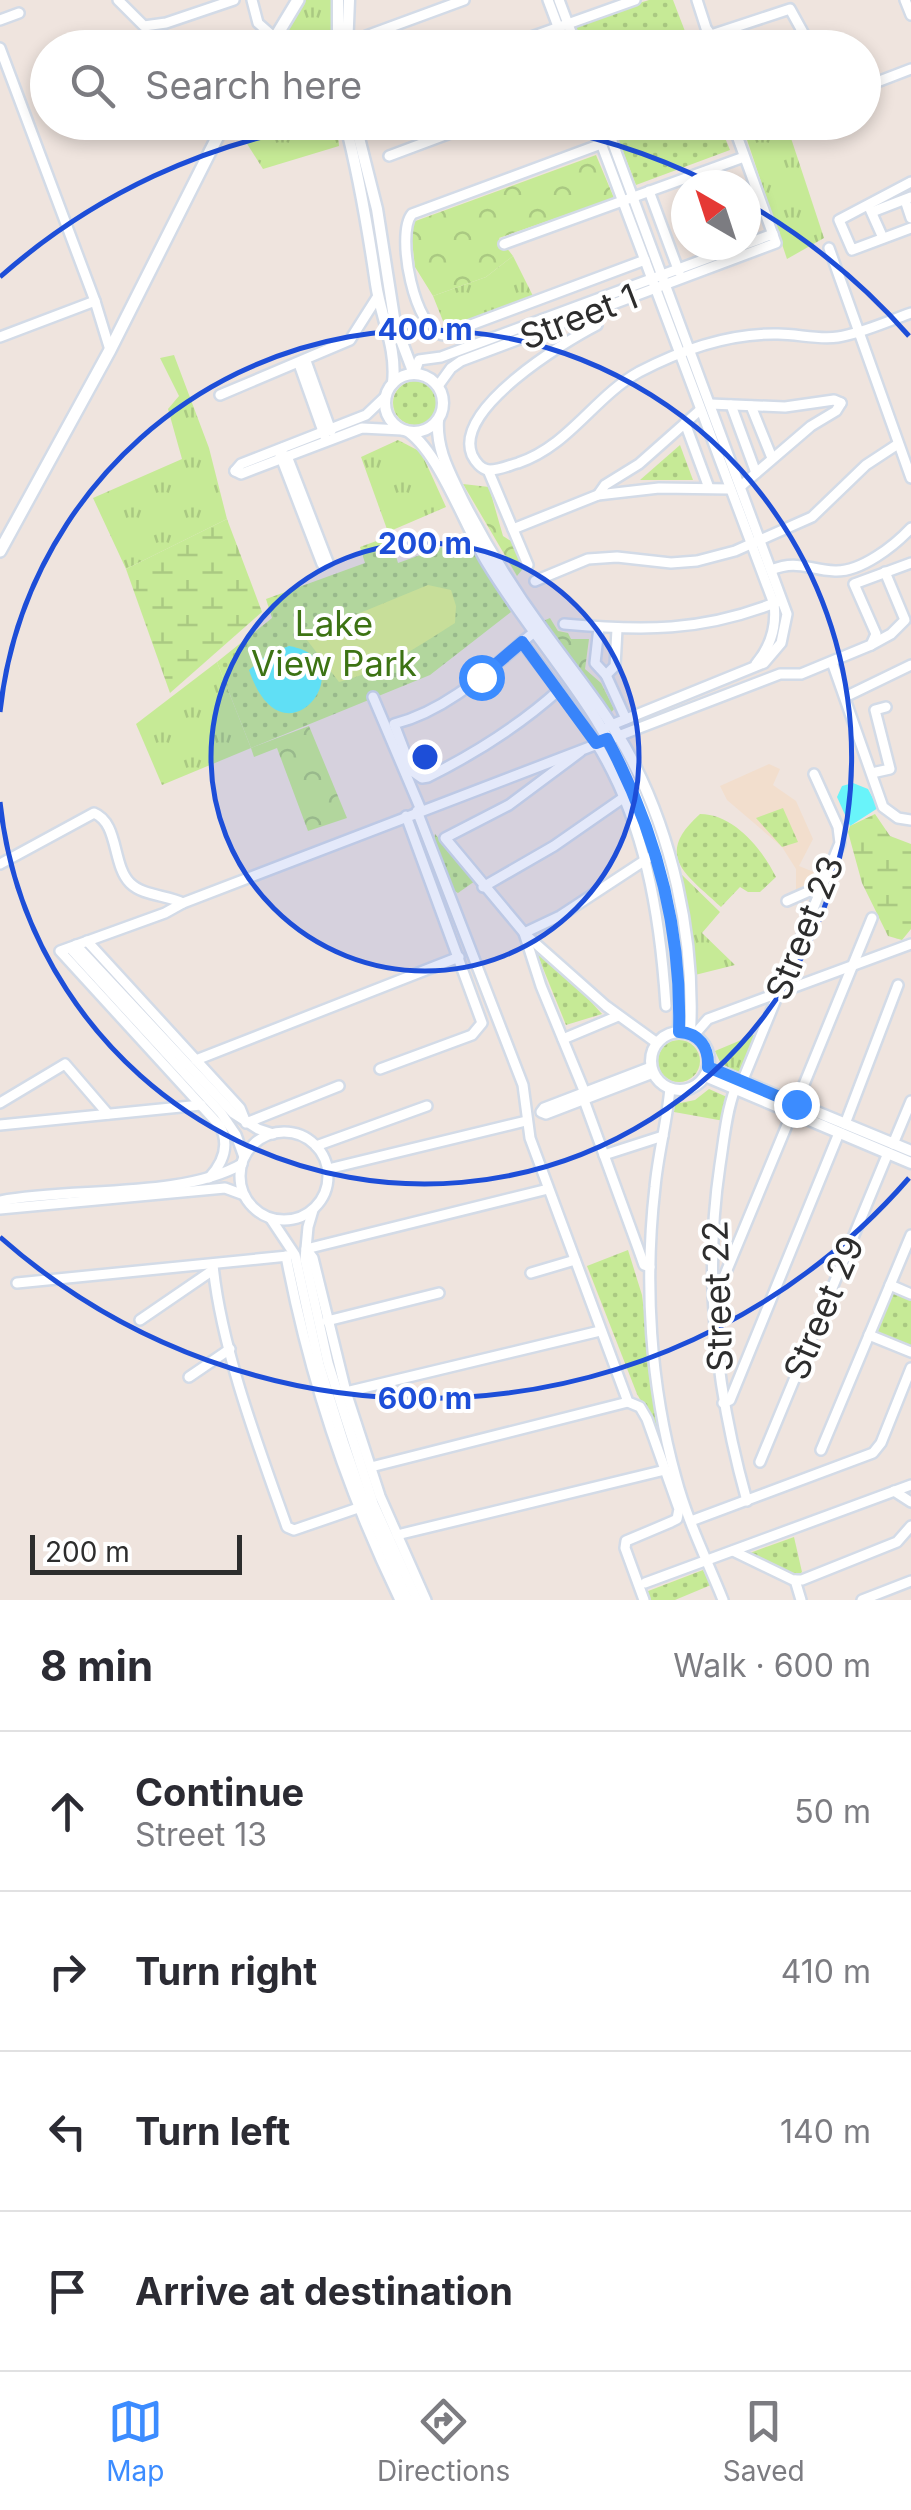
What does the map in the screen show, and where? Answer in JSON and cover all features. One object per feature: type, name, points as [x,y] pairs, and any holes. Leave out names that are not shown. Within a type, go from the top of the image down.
[{"type":"main road","points":[[280,30],[298,0]]},
{"type":"main road","points":[[0,551],[110,350],[216,140]]},
{"type":"street","points":[[118,0],[144,26],[166,23],[234,0]]},
{"type":"street","points":[[252,0],[263,30]]},
{"type":"street","points":[[338,0],[338,30]]},
{"type":"street","points":[[348,30],[349,0]]},
{"type":"street","points":[[382,30],[464,0]]},
{"type":"street","points":[[548,0],[566,30]]},
{"type":"street","points":[[559,0],[563,30]]},
{"type":"street","points":[[546,30],[635,0]]},
{"type":"street","points":[[697,0],[707,30]]},
{"type":"street","points":[[726,30],[790,9],[802,30]]},
{"type":"street","points":[[0,20],[19,12]]},
{"type":"street","points":[[0,48],[30,130]]},
{"type":"street","points":[[881,81],[911,68]]},
{"type":"street","points":[[0,86],[12,82]]},
{"type":"street","points":[[34,140],[110,350]]},
{"type":"street","points":[[389,156],[432,140]]},
{"type":"street","points":[[600,140],[628,200],[685,352],[710,404],[735,487]]},
{"type":"street","points":[[610,140],[645,260],[659,282]]},
{"type":"street","points":[[738,140],[774,238]]},
{"type":"street","points":[[306,514],[328,562],[322,564],[284,454],[366,415],[386,396],[393,383],[395,357],[378,296],[355,142]]},
{"type":"street","points":[[355,142],[377,209],[396,324],[414,374]]},
{"type":"street","points":[[601,144],[408,218],[404,228],[410,283],[428,328],[439,336],[645,260]]},
{"type":"street","points":[[504,244],[744,156]]},
{"type":"street","points":[[870,208],[911,182]]},
{"type":"street","points":[[649,191],[680,274]]},
{"type":"street","points":[[911,218],[908,199],[839,220],[852,250],[911,228]]},
{"type":"street","points":[[870,208],[883,238]]},
{"type":"street","name":"Street 1","points":[[761,241],[774,238]]},
{"type":"street","name":"Street 1","points":[[438,386],[455,364],[774,238]]},
{"type":"street","points":[[829,248],[911,478]]},
{"type":"street","name":"Street 1","points":[[680,274],[710,260]]},
{"type":"street","name":"Street 1","points":[[414,374],[419,360],[432,360],[659,282]]},
{"type":"street","points":[[220,395],[350,340],[378,296]]},
{"type":"street","points":[[0,337],[94,301]]},
{"type":"street","points":[[488,470],[528,459],[551,447],[628,379],[685,352],[745,335],[819,338],[859,332],[911,313]]},
{"type":"street","points":[[528,565],[488,470],[470,452],[471,431],[534,363],[559,344],[597,326]]},
{"type":"street","points":[[685,352],[700,410],[735,487],[779,602]]},
{"type":"street","points":[[302,363],[329,435]]},
{"type":"street","points":[[393,383],[414,374],[427,377],[438,386],[443,400],[438,445],[444,461],[489,548],[604,736],[656,854],[672,917],[688,1033],[706,1048],[706,1071],[686,1089],[670,1088],[652,1070],[651,1054],[666,1034],[688,1033],[708,1018],[911,944]]},
{"type":"street","points":[[386,396],[388,416],[427,449],[485,559],[649,798],[684,924],[688,1033]]},
{"type":"street","points":[[513,528],[598,495],[659,488],[735,487],[810,426],[836,411],[841,403],[834,400],[816,405],[710,404]]},
{"type":"street","points":[[731,405],[756,473]]},
{"type":"street","points":[[750,406],[772,458]]},
{"type":"street","points":[[598,495],[605,485],[639,464],[700,410]]},
{"type":"street","points":[[329,435],[362,428],[425,430],[438,420]]},
{"type":"street","points":[[685,423],[708,488]]},
{"type":"street","points":[[534,581],[588,559],[616,556],[671,562],[697,560],[756,542],[812,516],[866,466],[898,444]]},
{"type":"street","points":[[772,570],[795,563],[845,571],[886,550],[911,528]]},
{"type":"street","points":[[657,1042],[618,1016],[524,932],[445,838],[509,805],[626,719],[755,666],[771,640],[779,602],[772,570],[756,542]]},
{"type":"street","points":[[871,645],[876,634],[854,584],[911,563]]},
{"type":"street","points":[[210,1178],[224,1152],[224,1134],[60,952],[604,736],[780,674],[802,674],[871,645],[892,634],[908,618],[885,572]]},
{"type":"street","points":[[564,624],[671,629],[779,602]]},
{"type":"street","points":[[599,627],[595,663],[606,675],[626,719]]},
{"type":"street","points":[[606,675],[615,666],[617,629]]},
{"type":"street","points":[[533,633],[454,695],[422,714],[394,724],[412,772],[428,777],[472,755],[528,718],[559,690]]},
{"type":"street","points":[[522,642],[559,690],[604,736],[645,858],[660,930],[666,1006]]},
{"type":"street","points":[[832,662],[882,806],[898,818],[911,820]]},
{"type":"street","points":[[845,697],[911,665]]},
{"type":"street","points":[[374,697],[523,1085],[526,1120],[600,1331],[628,1402],[644,1411],[679,1509],[677,1519],[626,1541],[624,1548],[644,1600]]},
{"type":"street","points":[[872,773],[890,769],[875,710],[886,708]]},
{"type":"street","name":"Street 23","points":[[738,1086],[841,836],[814,774]]},
{"type":"street","points":[[483,886],[554,846],[622,798]]},
{"type":"street","points":[[0,864],[94,813],[106,822],[128,880],[138,888],[183,903]]},
{"type":"street","points":[[380,1068],[472,1034],[480,1028],[482,1016],[406,816]]},
{"type":"street","points":[[524,932],[560,916],[656,854]]},
{"type":"street","points":[[787,901],[821,886]]},
{"type":"street","points":[[713,1291],[720,1289],[872,918]]},
{"type":"street","points":[[524,932],[644,1264],[650,1266]]},
{"type":"street","points":[[87,941],[240,1108],[246,1123]]},
{"type":"street","points":[[73,946],[233,1113],[246,1123],[274,1134],[292,1133],[316,1146],[328,1169],[326,1192],[313,1210],[306,1249],[306,1271],[318,1325],[373,1503],[417,1600]]},
{"type":"street","points":[[73,946],[221,1113],[236,1135],[243,1161],[240,1186],[260,1214],[288,1220],[313,1210]]},
{"type":"street","points":[[196,1060],[459,957]]},
{"type":"street","points":[[723,1404],[730,1400],[898,984]]},
{"type":"street","points":[[563,1039],[618,1016]]},
{"type":"street","points":[[0,1103],[65,1064],[108,1114]]},
{"type":"street","points":[[584,1097],[652,1070]]},
{"type":"street","points":[[706,1071],[891,1148],[911,1152]]},
{"type":"street","points":[[246,1123],[339,1086]]},
{"type":"street","name":"Street 22","points":[[738,1086],[716,1190],[713,1291],[723,1404],[748,1501]]},
{"type":"street","points":[[670,1088],[655,1185],[650,1266],[656,1383],[670,1457],[724,1600]]},
{"type":"street","name":"Street 29","points":[[760,1462],[911,1100]]},
{"type":"street","points":[[0,1125],[201,1104]]},
{"type":"street","points":[[316,1146],[427,1106]]},
{"type":"street","points":[[328,1169],[526,1120]]},
{"type":"street","points":[[0,1201],[210,1178],[243,1161],[252,1146],[274,1134]]},
{"type":"street","points":[[604,1155],[663,1136]]},
{"type":"street","points":[[891,1148],[911,1163]]},
{"type":"street","points":[[0,1209],[225,1188],[244,1196]]},
{"type":"street","points":[[306,1249],[548,1189]]},
{"type":"street","points":[[271,1219],[290,1256],[344,1444],[408,1600]]},
{"type":"street","points":[[822,1450],[911,1235]]},
{"type":"street","points":[[306,1249],[313,1258],[346,1392],[371,1466],[426,1600]]},
{"type":"street","points":[[18,1283],[213,1267],[290,1256]]},
{"type":"street","points":[[290,1256],[321,1402],[358,1508],[400,1600]]},
{"type":"street","points":[[531,1274],[574,1260]]},
{"type":"street","points":[[140,1320],[213,1267]]},
{"type":"street","points":[[213,1267],[230,1349],[262,1459],[287,1527],[294,1530],[358,1508]]},
{"type":"street","points":[[890,1285],[911,1294]]},
{"type":"street","points":[[327,1320],[439,1293]]},
{"type":"street","points":[[346,1392],[600,1331]]},
{"type":"street","points":[[869,1335],[911,1352]]},
{"type":"street","points":[[189,1377],[230,1349]]},
{"type":"street","points":[[692,1521],[873,1453],[881,1443],[911,1368]]},
{"type":"street","points":[[371,1466],[628,1402]]},
{"type":"street","points":[[397,1535],[665,1470]]},
{"type":"street","points":[[645,1583],[911,1485]]},
{"type":"street","points":[[894,1492],[911,1502]]},
{"type":"street","points":[[732,1551],[796,1580],[898,1542],[911,1526]]},
{"type":"street","points":[[796,1580],[802,1600]]},
{"type":"street","points":[[862,1600],[911,1581]]},
{"type":"shaded area","points":[[769,764],[780,769],[773,785],[796,801],[813,839],[799,866],[821,875],[796,892],[796,869],[782,847],[727,800],[720,786]]},
{"type":"green space","points":[[306,0],[334,0],[332,30],[288,30]]},
{"type":"green space","points":[[649,0],[673,0],[684,30],[577,30],[574,23]]},
{"type":"green space","points":[[245,140],[338,140],[339,146],[263,169]]},
{"type":"green space","points":[[619,140],[726,140],[730,150],[636,185]]},
{"type":"green space","points":[[747,140],[792,140],[824,238],[787,259],[761,182],[761,170],[757,170]]},
{"type":"green space","points":[[596,155],[614,198],[499,238],[513,256],[486,277],[433,296],[415,267],[410,223]]},
{"type":"green space","points":[[513,256],[533,296],[447,331],[433,296],[486,277]]},
{"type":"green space","points":[[174,355],[209,448],[227,519],[126,569],[93,498],[182,459],[168,409],[179,396],[160,358]]},
{"type":"green space","points":[[415,381],[430,388],[437,403],[430,418],[415,425],[400,418],[393,403],[400,388]]},
{"type":"green space","points":[[398,440],[421,452],[446,507],[388,532],[361,457]]},
{"type":"green space","points":[[680,445],[693,480],[640,480]]},
{"type":"green space","points":[[463,484],[489,487],[503,536],[511,541],[525,566],[517,576]]},
{"type":"green space","points":[[227,519],[262,612],[170,693],[126,569]]},
{"type":"green space","name":"Lake View Park","points":[[390,536],[398,563],[465,539],[511,612],[430,675],[251,748],[217,662],[272,618],[266,599],[365,563],[360,547]]},
{"type":"green space","points":[[428,585],[451,590],[456,606],[455,623],[370,672],[339,682],[304,636]]},
{"type":"green space","points":[[550,618],[558,631],[568,633],[571,639],[589,639],[585,669],[601,683],[614,709],[609,715],[543,621]]},
{"type":"green space","points":[[217,662],[251,748],[162,785],[136,724]]},
{"type":"green space","points":[[309,726],[347,818],[308,831],[277,748],[254,757],[251,748]]},
{"type":"green space","points":[[783,808],[798,842],[782,847],[756,818]]},
{"type":"green space","points":[[700,814],[724,820],[746,835],[776,877],[760,892],[740,887],[721,907],[687,874],[677,853],[686,829]]},
{"type":"green space","points":[[875,814],[890,836],[911,844],[911,929],[902,940],[888,936],[862,883],[848,832],[850,826]]},
{"type":"green space","points":[[435,834],[475,881],[458,893],[451,889],[434,843]]},
{"type":"green space","points":[[679,872],[720,912],[702,933],[735,965],[695,975]]},
{"type":"green space","points":[[536,951],[584,994],[602,1014],[566,1025]]},
{"type":"green space","points":[[758,1033],[739,1072],[721,1064],[715,1051]]},
{"type":"green space","points":[[679,1040],[694,1046],[700,1061],[694,1076],[679,1082],[664,1076],[658,1061],[664,1046]]},
{"type":"green space","points":[[709,1089],[727,1097],[724,1121],[674,1112],[675,1104],[695,1100]]},
{"type":"green space","points":[[628,1250],[642,1295],[659,1432],[637,1394],[587,1266]]},
{"type":"green space","points":[[892,1291],[911,1299],[911,1348],[874,1333]]},
{"type":"green space","points":[[794,1537],[802,1572],[798,1576],[747,1554]]},
{"type":"green space","points":[[703,1570],[711,1585],[675,1600],[646,1600],[643,1593]]},
{"type":"water","points":[[289,646],[311,655],[321,670],[320,687],[312,702],[298,712],[281,712],[264,699],[249,670],[268,654]]},
{"type":"water","points":[[853,783],[868,789],[878,808],[850,826],[837,797],[842,786]]},
{"type":"route","points":[[481,677],[522,642],[596,743],[607,739],[654,844],[664,882],[676,952],[679,1032],[690,1033],[701,1041],[709,1058],[708,1067],[796,1104]]}]
